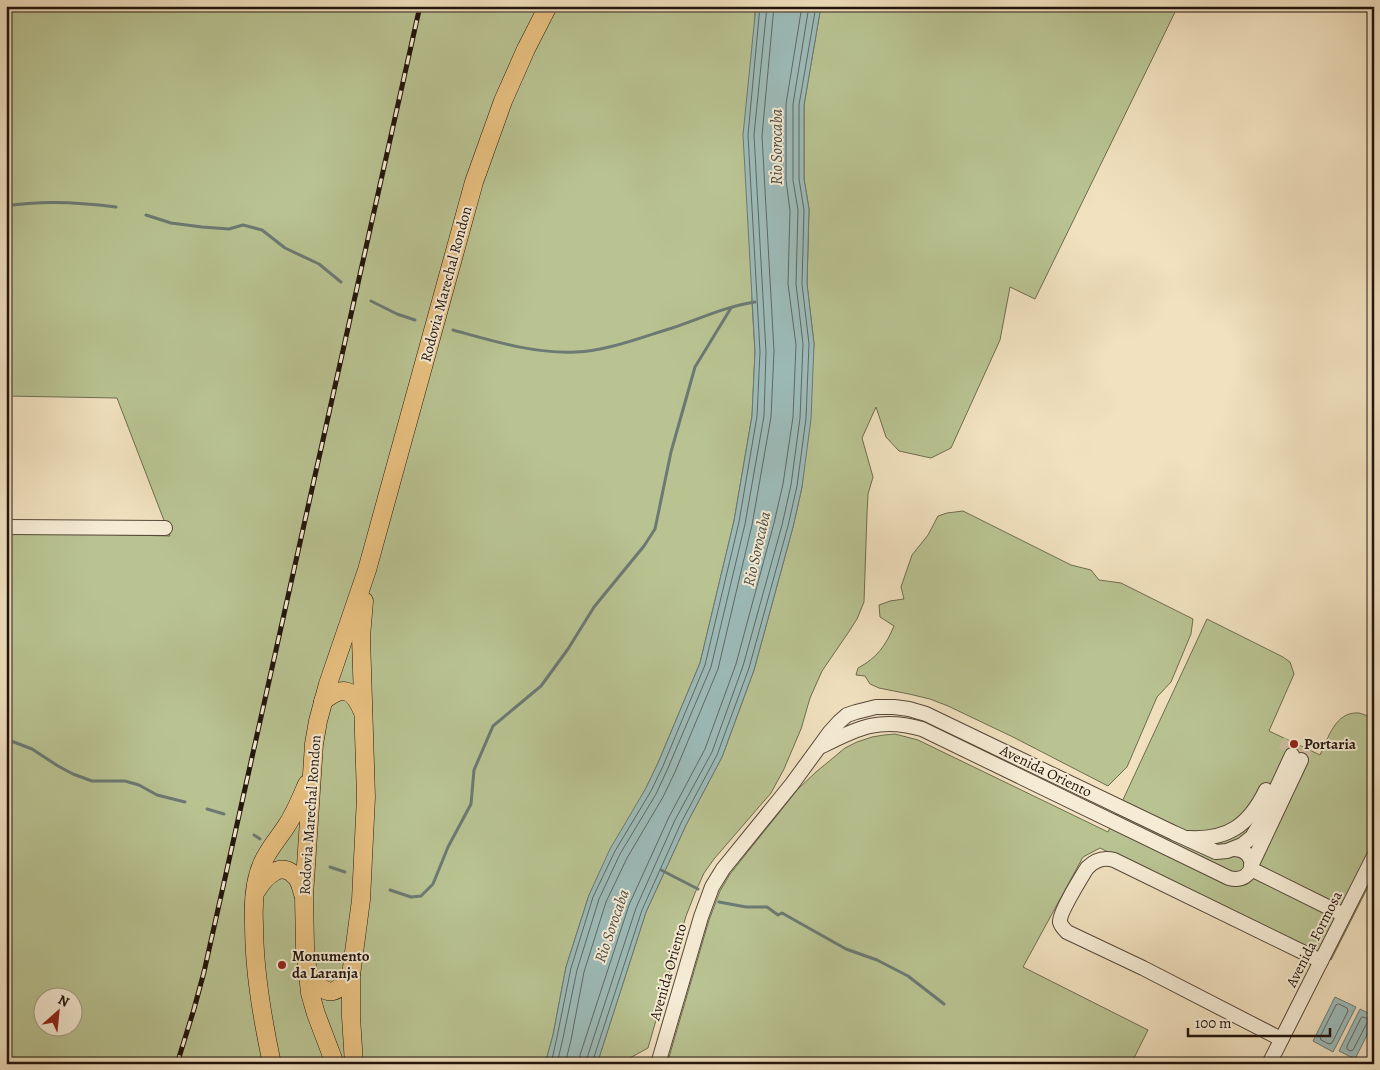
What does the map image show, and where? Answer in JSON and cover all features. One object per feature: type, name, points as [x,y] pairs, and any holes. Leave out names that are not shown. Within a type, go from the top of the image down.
[{"type":"main road","name":"Rodovia Marechal Rondon","points":[[335,1064],[310,993],[305,938],[304,896],[314,744],[323,701],[368,570],[474,182],[507,92],[548,6]]},
{"type":"main road","name":"Rodovia Marechal Rondon","points":[[354,1064],[351,1025],[351,975],[361,900],[365,834],[366,797],[361,638],[368,570]]},
{"type":"main road","points":[[323,701],[336,692],[343,690],[357,700],[364,713]]},
{"type":"main road","points":[[272,1064],[259,999],[254,935],[254,895],[256,882],[266,854],[288,824],[312,773]]},
{"type":"main road","points":[[254,895],[271,873],[283,870],[296,876],[304,896]]},
{"type":"main road","points":[[308,977],[320,988],[332,992],[341,987],[351,975]]},
{"type":"street","points":[[6,527],[165,528]]},
{"type":"street","name":"Avenida Oriento","points":[[658,1064],[701,917],[712,887],[723,869],[839,722],[852,714],[876,707],[894,707],[926,714],[1183,838],[1216,852],[1230,850]]},
{"type":"street","name":"Avenida Oriento","points":[[819,748],[853,731],[869,726],[895,723],[922,729],[1226,876]]},
{"type":"street","points":[[1293,755],[1248,874],[1234,880],[1226,876],[1220,866],[1223,855],[1252,837],[1293,755]]},
{"type":"street","name":"Avenida Oriento","points":[[1183,838],[1213,837],[1232,830],[1251,816],[1293,755]]},
{"type":"street","points":[[1251,816],[1252,837]]},
{"type":"street","points":[[1230,850],[1232,830]]},
{"type":"street","points":[[1230,850],[1239,849],[1244,851],[1249,856],[1251,867]]},
{"type":"street","name":"Avenida Formosa","points":[[1269,1064],[1374,856]]},
{"type":"street","points":[[1282,1039],[1143,968],[1067,932],[1060,923],[1062,914],[1087,868],[1093,862],[1107,858],[1321,960]]},
{"type":"street","points":[[1251,867],[1344,915]]},
{"type":"green space","points":[[6,6],[756,6],[752,302],[755,352],[752,416],[734,521],[700,663],[658,763],[589,895],[566,967],[553,1035],[545,1064],[6,1064],[6,532],[170,536],[117,398],[6,396]]},
{"type":"green space","points":[[821,6],[1178,6],[1035,299],[1010,287],[1000,340],[951,448],[931,458],[899,451],[886,437],[876,407],[862,438],[873,477],[868,494],[864,602],[857,619],[822,671],[810,698],[801,729],[784,769],[771,793],[704,873],[686,916],[648,1048],[619,1064],[597,1064],[646,912],[686,825],[722,757],[754,670],[802,487],[814,344],[807,284],[809,209],[804,179],[804,105]]},
{"type":"green space","points":[[963,511],[1071,565],[1091,570],[1099,580],[1121,583],[1193,619],[1191,634],[1171,682],[1157,697],[1127,767],[1108,786],[948,706],[930,699],[879,688],[870,684],[865,676],[856,675],[858,668],[871,660],[880,650],[894,626],[880,617],[879,605],[904,599],[901,587],[912,555],[928,535],[938,516]]},
{"type":"green space","points":[[1207,619],[1290,662],[1294,674],[1269,731],[1320,755],[1334,727],[1344,716],[1359,713],[1374,719],[1374,875],[1331,960],[1100,848],[1083,857],[1023,967],[1148,1030],[1131,1064],[667,1064],[709,920],[720,891],[730,874],[798,789],[845,748],[872,737],[884,735],[895,734],[918,740],[1108,832]]},
{"type":"water","name":"Rio Sorocaba","points":[[756,6],[821,6],[804,105],[804,179],[809,209],[807,284],[814,344],[811,419],[802,487],[754,670],[722,757],[686,825],[646,912],[597,1064],[545,1064],[553,1035],[566,967],[589,895],[610,849],[646,788],[658,763],[700,663],[734,521],[752,416],[755,352],[743,135]]},
{"type":"water","points":[[1335,997],[1356,1007],[1333,1052],[1313,1041]]},
{"type":"water","points":[[1360,1009],[1374,1016],[1374,1021],[1355,1059],[1339,1051]]},
{"type":"waterway","points":[[6,206],[61,202],[116,207]]},
{"type":"waterway","points":[[146,215],[171,223],[229,229],[243,225],[262,230],[285,248],[319,264],[341,282]]},
{"type":"waterway","points":[[371,301],[397,314],[415,320]]},
{"type":"waterway","points":[[453,330],[529,349],[560,352],[588,351],[624,343],[724,310],[755,302]]},
{"type":"waterway","points":[[390,890],[411,897],[421,896],[433,884],[448,847],[471,804],[474,770],[493,726],[541,686],[568,649],[594,607],[644,546],[655,529],[671,452],[695,367],[731,308]]},
{"type":"waterway","points":[[6,739],[32,749],[58,766],[92,781],[125,781],[139,785],[157,795],[185,802]]},
{"type":"waterway","points":[[207,809],[224,814]]},
{"type":"waterway","points":[[254,835],[260,839]]},
{"type":"waterway","points":[[330,867],[345,872]]},
{"type":"waterway","points":[[661,870],[698,889]]},
{"type":"waterway","points":[[719,902],[746,907],[767,907],[778,915],[782,913],[846,949],[877,960],[908,976],[944,1004]]},
{"type":"tunnel","points":[[1285,751],[1290,741]]},
{"type":"tunnel","points":[[1301,760],[1306,749]]},
{"type":"railway","points":[[177,1064],[204,972],[420,6]]},
{"type":"place","name":"Portaria","points":[[1294,744]]},
{"type":"place","name":"Monumento da Laranja","points":[[282,965]]}]
